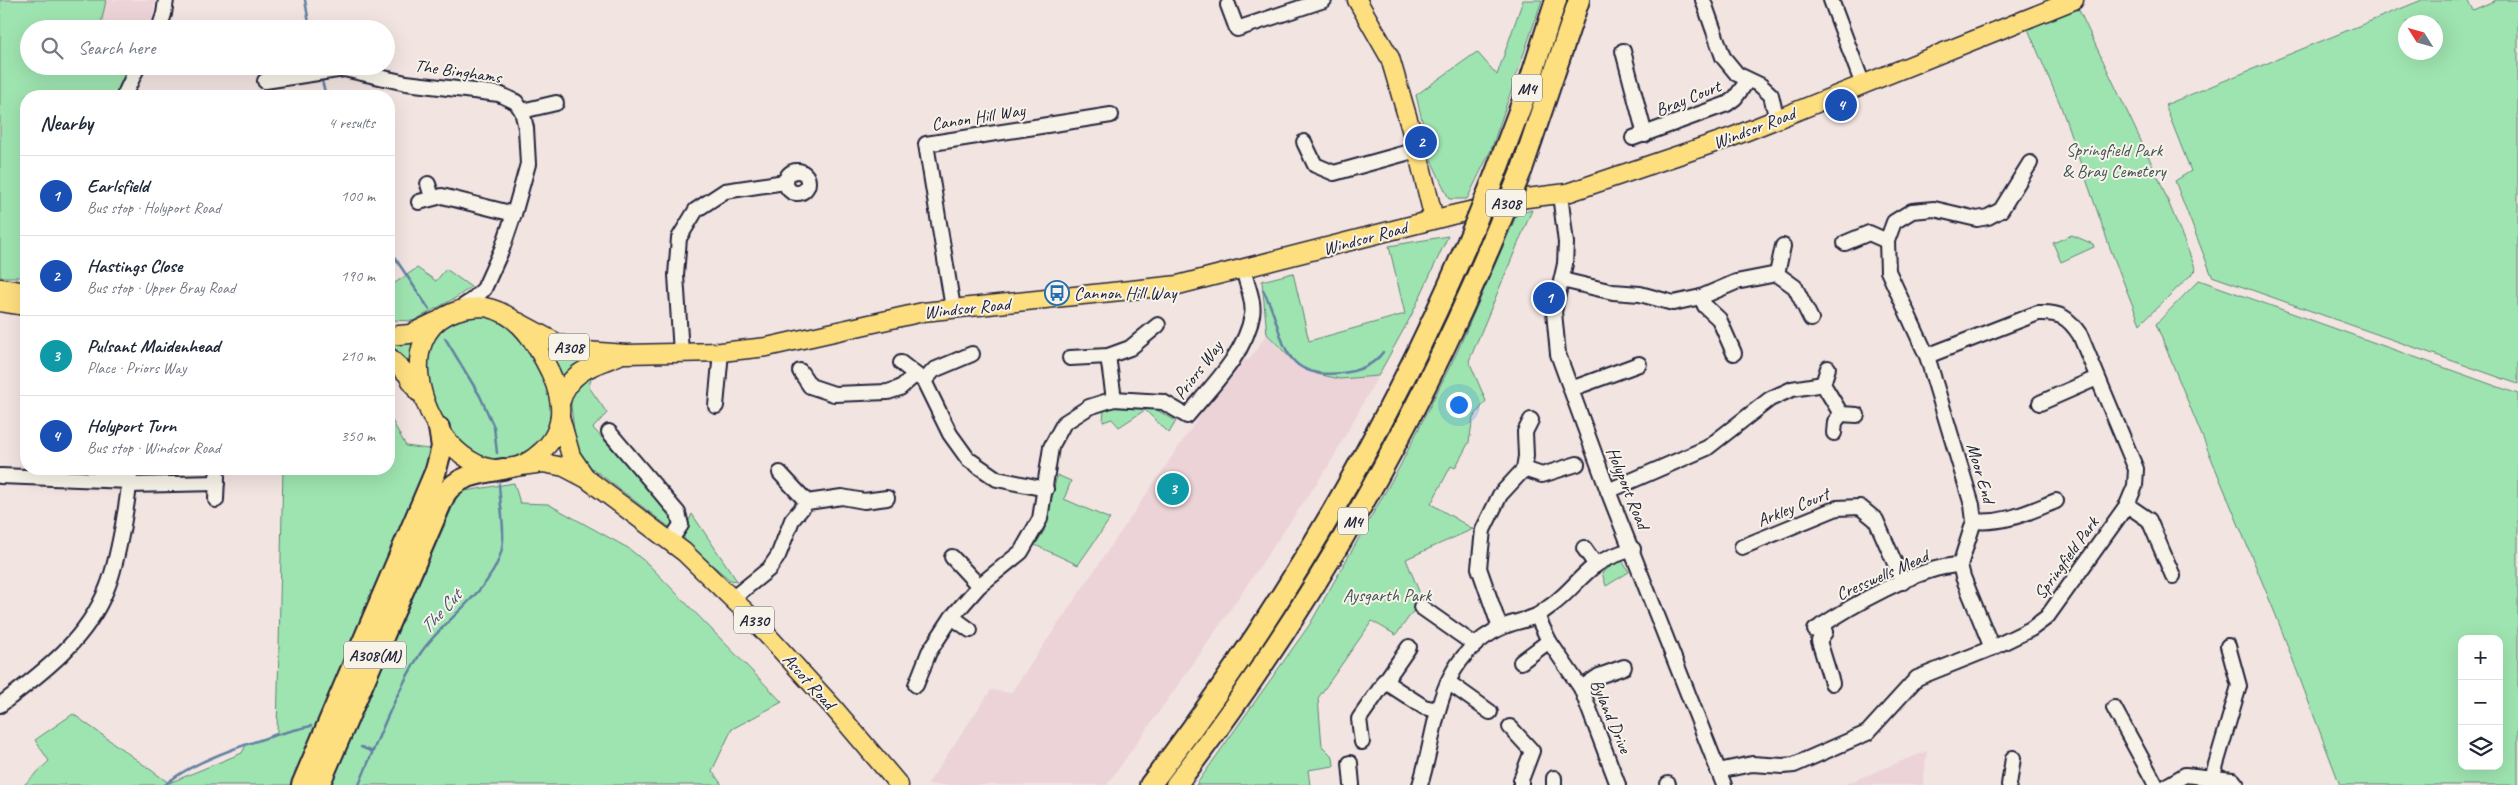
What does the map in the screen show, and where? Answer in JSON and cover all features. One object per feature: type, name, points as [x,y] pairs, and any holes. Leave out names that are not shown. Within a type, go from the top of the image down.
[{"type":"highway","name":"M4","points":[[1150,785],[1243,656],[1319,536],[1393,402],[1468,241],[1495,175],[1528,87],[1556,0]]},
{"type":"highway","name":"M4","points":[[1176,785],[1241,696],[1335,552],[1427,384],[1494,237],[1522,169],[1579,0]]},
{"type":"highway","name":"A308(M)","points":[[302,785],[436,470],[442,447],[439,428]]},
{"type":"highway","name":"A308(M)","points":[[320,785],[445,494],[452,485],[464,478],[505,469]]},
{"type":"main road","points":[[1357,0],[1390,58],[1417,150],[1434,219]]},
{"type":"main road","name":"Windsor Road","points":[[518,322],[568,347],[594,352],[626,354],[721,352],[767,347],[893,317],[952,308],[1164,287],[1243,269],[1434,219],[1527,198],[1560,194],[1697,150],[1777,120],[2074,0]]},
{"type":"main road","points":[[0,288],[20,291]]},
{"type":"main road","points":[[0,302],[20,305]]},
{"type":"main road","points":[[395,335],[417,332],[450,314],[475,307],[502,312],[518,322],[531,337],[552,375],[561,409],[553,436],[542,450],[522,464],[505,469],[479,464],[463,456],[450,444],[407,374],[395,363]]},
{"type":"main road","points":[[422,399],[418,369],[420,351],[427,336],[450,314]]},
{"type":"main road","name":"Windsor Road","points":[[561,409],[569,383],[579,373],[626,354]]},
{"type":"main road","name":"Ascot Road","points":[[561,409],[572,456],[587,479]]},
{"type":"main road","name":"Ascot Road","points":[[505,469],[549,463],[587,479],[670,541],[733,598],[827,700],[899,785]]},
{"type":"street","points":[[162,20],[166,0]]},
{"type":"street","points":[[1228,6],[1238,29],[1324,0]]},
{"type":"street","name":"Bray Court","points":[[1703,0],[1723,57],[1737,74],[1760,85],[1771,95],[1777,120]]},
{"type":"street","points":[[1831,0],[1863,85]]},
{"type":"street","name":"Bray Court","points":[[1622,60],[1639,137],[1727,104],[1735,98],[1748,80]]},
{"type":"street","points":[[127,90],[134,75]]},
{"type":"street","name":"The Binghams","points":[[265,81],[304,75]]},
{"type":"street","name":"The Binghams","points":[[371,75],[406,83],[499,94],[516,102],[522,111]]},
{"type":"street","points":[[450,314],[472,302],[484,289],[502,249],[528,164],[526,128],[522,111],[556,103]]},
{"type":"street","name":"Canon Hill Way","points":[[952,308],[926,144],[1111,115]]},
{"type":"street","points":[[1304,142],[1315,165],[1334,173],[1417,150]]},
{"type":"street","name":"Moor End","points":[[1960,566],[1974,521],[1972,505],[1927,356],[1913,338],[1888,271],[1887,241],[1894,222],[1912,211],[1934,210],[1977,224],[2001,210],[2030,163]]},
{"type":"street","points":[[681,353],[676,275],[679,238],[696,210],[725,191],[785,182]]},
{"type":"street","points":[[426,194],[442,196],[514,214]]},
{"type":"street","name":"Holyport Road","points":[[1560,194],[1566,243],[1562,280],[1554,312],[1558,354],[1608,491],[1633,549],[1724,785]]},
{"type":"street","points":[[1845,243],[1869,233],[1887,241]]},
{"type":"street","points":[[1777,274],[1783,246]]},
{"type":"street","name":"Priors Way","points":[[916,676],[952,617],[979,586],[1021,552],[1040,519],[1051,447],[1064,423],[1089,407],[1114,399],[1163,402],[1187,416],[1223,371],[1243,340],[1253,314],[1243,269]]},
{"type":"street","points":[[1562,280],[1613,292],[1640,294],[1673,303],[1701,297],[1736,282],[1777,274],[1795,287],[1811,319]]},
{"type":"street","points":[[484,289],[490,302],[502,312]]},
{"type":"street","points":[[1701,297],[1705,306],[1719,319],[1734,353]]},
{"type":"street","name":"Springfield Park","points":[[1718,771],[1752,764],[1794,765],[1867,733],[1917,678],[1992,648],[2031,629],[2047,617],[2127,505],[2135,486],[2136,469],[2080,334],[2070,319],[2052,312],[2038,313],[1927,356]]},
{"type":"street","points":[[1070,358],[1108,356],[1130,348],[1158,325]]},
{"type":"street","points":[[716,406],[721,352]]},
{"type":"street","points":[[800,371],[810,386],[849,398],[888,392],[900,388],[934,370],[959,363],[972,354]]},
{"type":"street","points":[[1108,356],[1114,399]]},
{"type":"street","points":[[1570,389],[1634,361]]},
{"type":"street","points":[[901,363],[920,378],[950,434],[968,459],[997,478],[1046,489]]},
{"type":"street","points":[[1828,368],[1823,384],[1841,414]]},
{"type":"street","points":[[2040,403],[2097,378]]},
{"type":"street","points":[[1608,491],[1707,448],[1770,399],[1792,388],[1823,384]]},
{"type":"street","points":[[1841,414],[1857,415]]},
{"type":"street","points":[[1834,432],[1835,422],[1841,414]]},
{"type":"street","points":[[1500,628],[1478,568],[1483,530],[1500,495],[1524,469],[1526,456],[1525,432],[1531,420]]},
{"type":"street","points":[[609,432],[678,513],[681,525],[670,541]]},
{"type":"street","points":[[1524,469],[1542,475],[1578,464]]},
{"type":"street","points":[[780,474],[807,502]]},
{"type":"street","points":[[0,476],[217,479],[216,500]]},
{"type":"street","points":[[0,705],[57,660],[76,640],[93,614],[107,589],[118,551],[130,478]]},
{"type":"street","points":[[733,598],[770,569],[778,556],[792,520],[807,502],[842,497],[866,505],[887,498]]},
{"type":"street","points":[[1974,521],[1990,523],[2007,521],[2047,501]]},
{"type":"street","points":[[2127,505],[2149,520],[2173,576]]},
{"type":"street","name":"Arkley Court","points":[[1742,547],[1836,508],[1860,507],[1876,520],[1903,582]]},
{"type":"street","points":[[1584,548],[1596,565]]},
{"type":"street","points":[[1420,785],[1428,760],[1437,710],[1448,682],[1466,653],[1500,628],[1537,616],[1568,594],[1596,565],[1633,549]]},
{"type":"street","points":[[952,557],[979,586]]},
{"type":"street","name":"Cresswells Mead","points":[[1832,683],[1819,641],[1825,632],[1818,627],[1859,602],[1903,582],[1950,566],[1960,566]]},
{"type":"street","points":[[1960,566],[1992,648]]},
{"type":"street","points":[[1421,607],[1475,645]]},
{"type":"street","name":"Byland Drive","points":[[1537,616],[1549,641],[1581,688],[1615,784]]},
{"type":"street","points":[[952,617],[970,630]]},
{"type":"street","points":[[1521,662],[1549,641]]},
{"type":"street","points":[[2212,778],[2239,686],[2228,646]]},
{"type":"street","points":[[1362,742],[1359,719],[1408,647]]},
{"type":"street","points":[[1581,688],[1599,676],[1624,667]]},
{"type":"street","points":[[1384,681],[1424,707],[1437,710]]},
{"type":"street","points":[[1448,682],[1490,712]]},
{"type":"street","points":[[2114,708],[2156,785]]},
{"type":"street","points":[[1510,727],[1532,752],[1521,780],[1521,785]]},
{"type":"street","points":[[2009,785],[2013,758]]},
{"type":"street","points":[[1350,763],[1352,785]]},
{"type":"street","points":[[2168,785],[2185,775],[2233,780],[2237,785]]},
{"type":"shaded area","points":[[106,0],[155,0],[153,20],[102,20]]},
{"type":"shaded area","points":[[1267,334],[1279,349],[1340,379],[1378,376],[1329,465],[1198,657],[1107,785],[927,785],[991,690],[1011,693],[1220,386],[1226,385],[1245,359],[1249,360]]},
{"type":"shaded area","points":[[1927,751],[1923,785],[1843,785],[1855,780]]},
{"type":"green space","points":[[0,0],[106,0],[102,20],[20,20],[20,75],[131,75],[124,90],[20,90],[20,277],[0,277]]},
{"type":"green space","points":[[1523,0],[1542,0],[1491,150],[1467,199],[1449,199],[1432,162],[1416,95],[1477,52],[1497,75]]},
{"type":"green space","points":[[2422,0],[2467,0],[2473,10],[2496,0],[2518,0],[2518,384],[2212,276],[2175,181],[2191,171],[2165,105]]},
{"type":"green space","name":"Springfield Park & Bray Cemetery","points":[[2078,8],[2159,179],[2196,270],[2140,324],[2110,248],[2060,104],[2028,29]]},
{"type":"green space","name":"Aysgarth Park","points":[[1532,210],[1469,361],[1486,401],[1473,418],[1469,442],[1455,468],[1451,466],[1431,504],[1473,529],[1406,559],[1422,599],[1396,635],[1372,621],[1318,698],[1322,746],[1333,757],[1334,766],[1308,770],[1310,785],[1196,785],[1310,624],[1400,466],[1457,352],[1517,214]]},
{"type":"green space","points":[[2072,235],[2093,244],[2094,247],[2061,262],[2053,243]]},
{"type":"green space","points":[[1448,236],[1411,316],[1378,376],[1340,379],[1317,374],[1297,365],[1267,334],[1262,281],[1293,273],[1309,341],[1405,314],[1389,246]]},
{"type":"green space","points":[[417,268],[436,281],[446,269],[471,287],[457,297],[413,321],[395,320],[395,283]]},
{"type":"green space","points":[[2199,280],[2518,394],[2518,785],[2340,785],[2277,618],[2156,324]]},
{"type":"green space","points":[[466,316],[494,316],[518,331],[553,394],[554,401],[548,433],[528,454],[498,462],[463,449],[430,399],[425,353],[446,325]]},
{"type":"green space","points":[[418,337],[410,366],[395,354],[395,339]]},
{"type":"green space","points":[[547,351],[583,360],[563,376]]},
{"type":"green space","points":[[592,375],[589,387],[607,413],[593,428],[676,519],[669,527],[588,465],[576,447],[570,397]]},
{"type":"green space","points":[[1124,405],[1150,406],[1176,421],[1169,433],[1145,410],[1119,427],[1112,419],[1103,422],[1104,409]]},
{"type":"green space","points":[[395,426],[406,446],[436,450],[373,589],[290,785],[24,785],[49,761],[35,740],[73,714],[169,783],[242,753],[246,745],[277,733],[283,475],[395,475]]},
{"type":"green space","points":[[1057,475],[1071,481],[1064,499],[1110,519],[1078,565],[1035,545],[1044,531]]},
{"type":"green space","points":[[514,483],[520,503],[548,504],[628,548],[648,564],[782,702],[732,729],[712,771],[722,785],[331,785],[459,492]]},
{"type":"green space","points":[[692,514],[737,581],[730,580],[684,541],[684,531]]},
{"type":"green space","points":[[1621,559],[1629,572],[1606,586],[1602,573]]},
{"type":"waterway","name":"The Cut","points":[[305,0],[308,20]]},
{"type":"waterway","name":"The Cut","points":[[322,81],[324,90]]},
{"type":"waterway","name":"The Cut","points":[[395,258],[429,309]]},
{"type":"waterway","points":[[1263,290],[1286,349],[1294,361],[1305,369],[1320,373],[1348,372],[1370,364],[1383,352]]},
{"type":"waterway","name":"The Cut","points":[[445,338],[480,396],[494,427],[497,453]]},
{"type":"waterway","name":"The Cut","points":[[359,785],[394,701],[420,654],[481,587],[492,573],[500,558],[503,534],[499,484]]},
{"type":"waterway","points":[[165,785],[178,775],[214,757],[276,735],[311,726]]},
{"type":"waterway","name":"The Cut","points":[[361,747],[373,752]]},
{"type":"place","name":"Holyport Turn","points":[[1841,105]]},
{"type":"place","name":"Hastings Close","points":[[1421,142]]},
{"type":"place","name":"Cannon Hill Way","points":[[1057,293]]},
{"type":"place","name":"Earlsfield","points":[[1549,298]]},
{"type":"place","name":"Pulsant Maidenhead","points":[[1173,489]]}]
